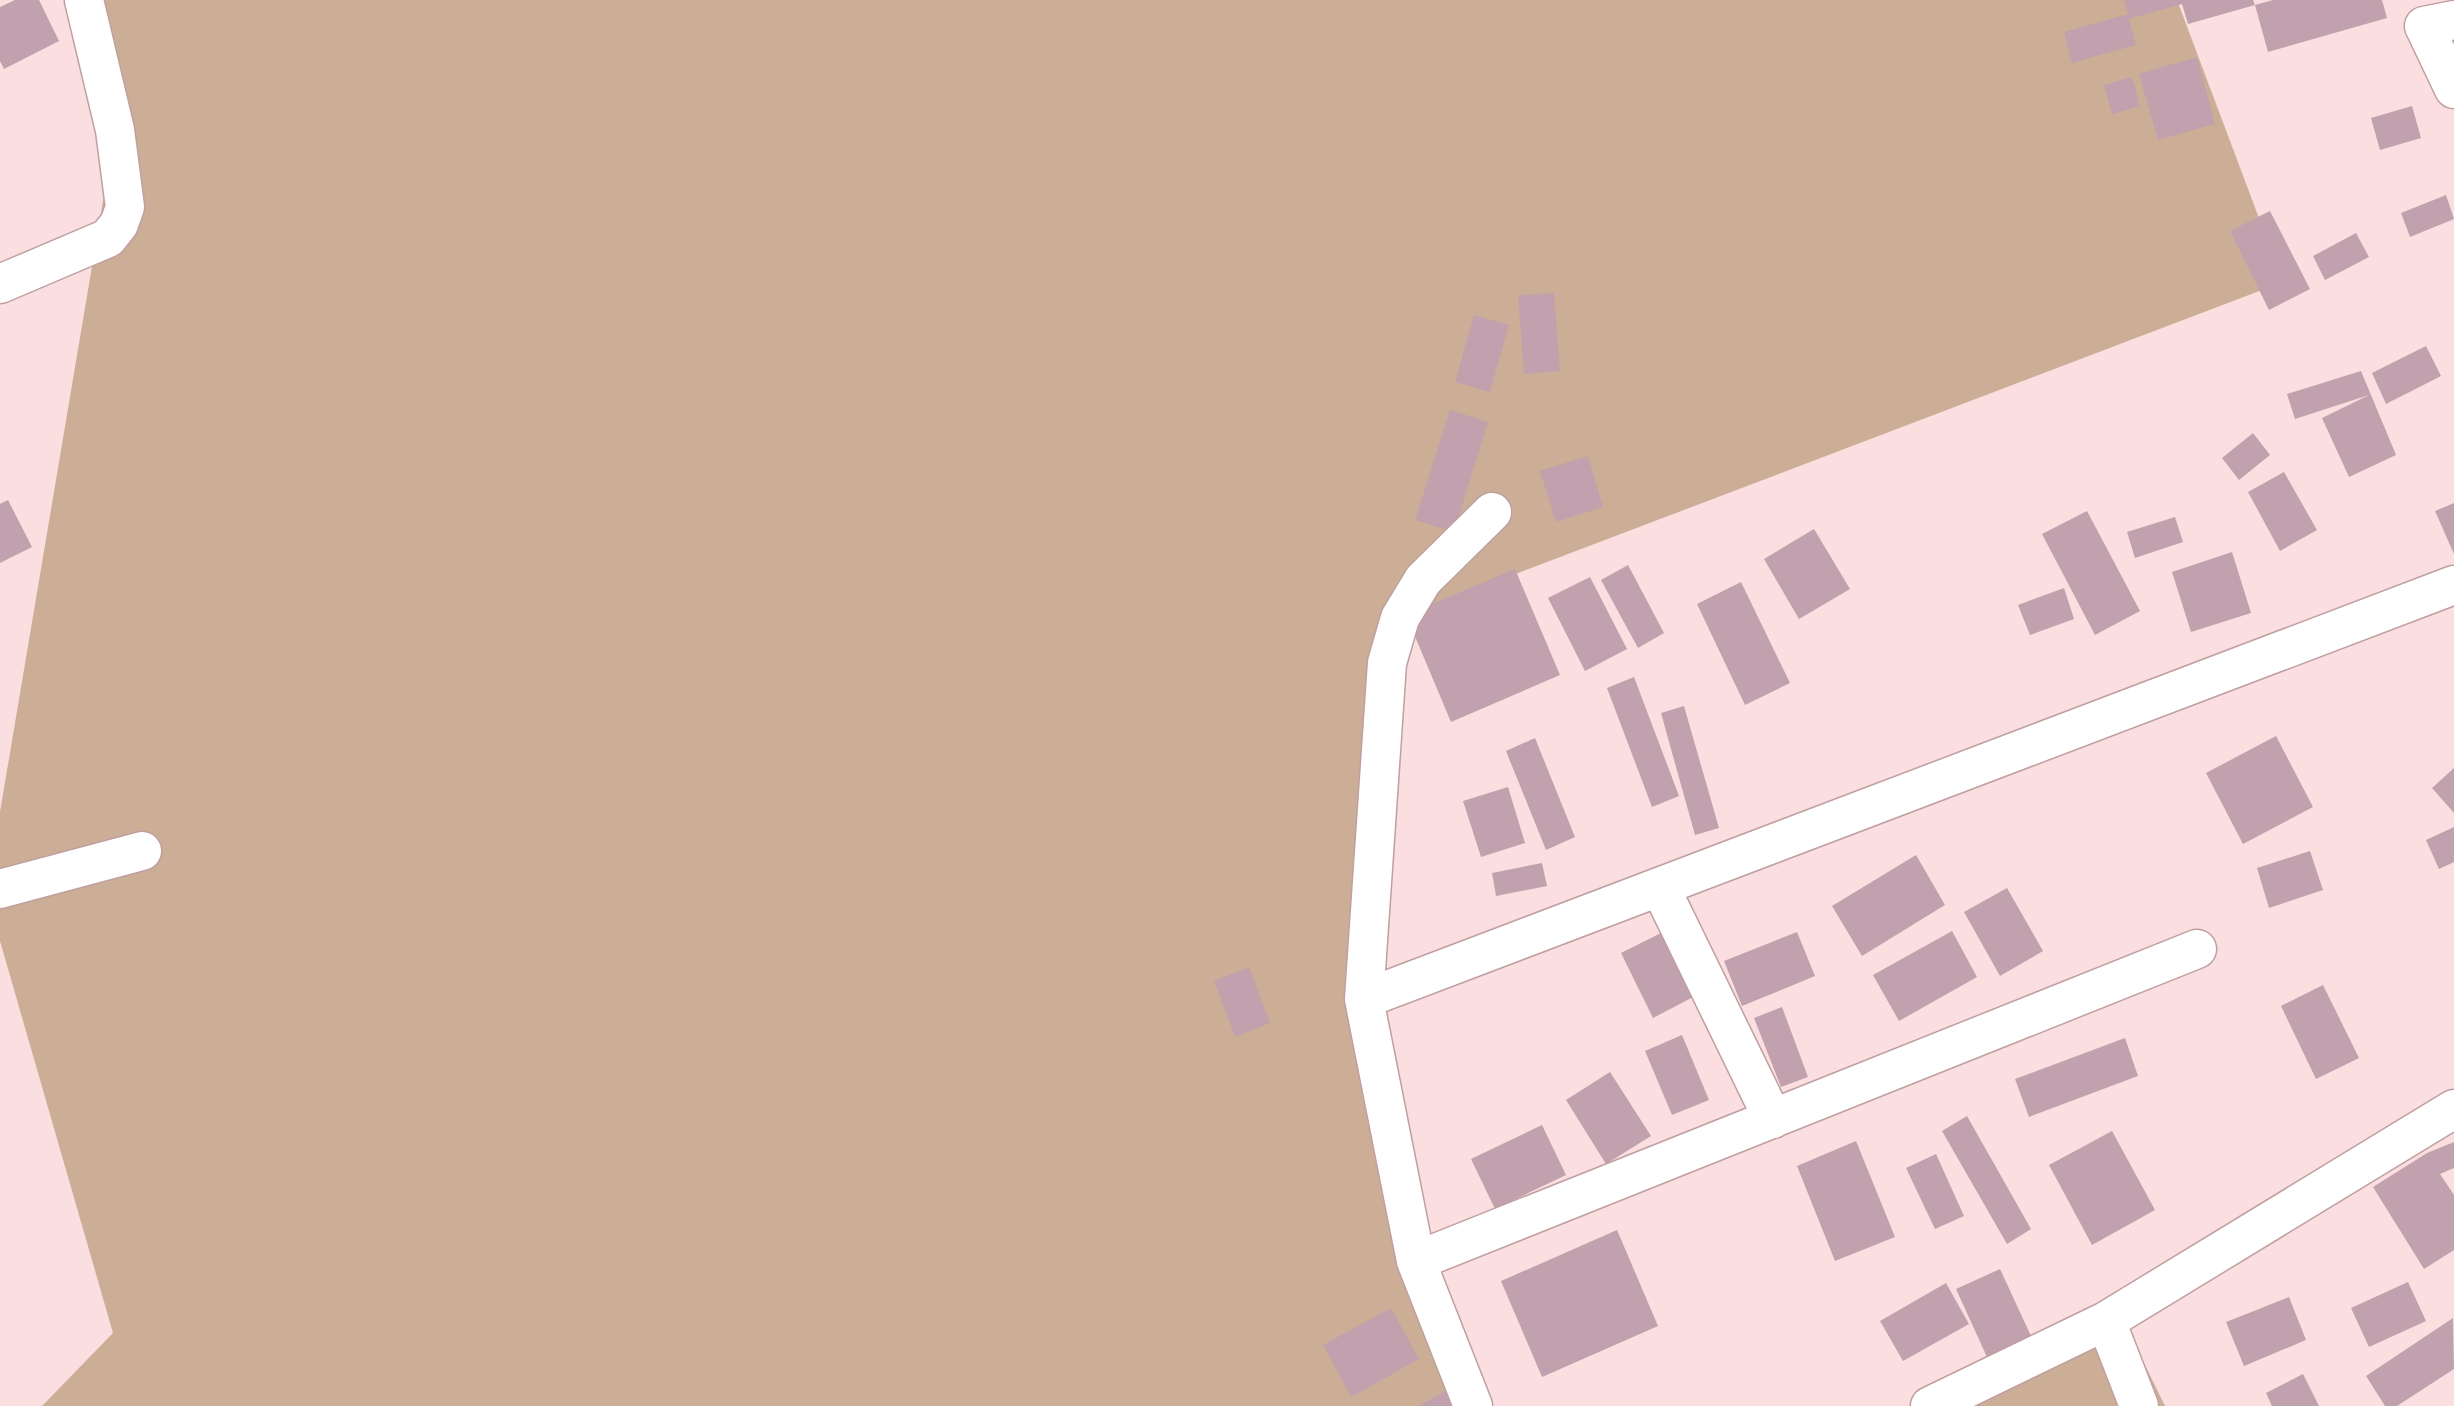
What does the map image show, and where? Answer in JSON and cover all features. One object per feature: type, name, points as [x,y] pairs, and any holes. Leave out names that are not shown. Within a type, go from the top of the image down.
[{"type":"street","points":[[0,284],[108,238],[120,224],[125,207],[115,130],[84,0]]},
{"type":"street","points":[[2430,16],[2454,89]]},
{"type":"street","points":[[1472,1406],[1416,1262],[1364,1000],[1387,663],[1400,618],[1423,580],[1492,512]]},
{"type":"street","points":[[1364,1000],[2454,586]]},
{"type":"street","points":[[0,890],[142,851]]},
{"type":"street","points":[[1660,886],[1773,1119]]},
{"type":"street","points":[[1416,1262],[2197,949]]},
{"type":"street","points":[[1930,1406],[2106,1321],[2454,1109]]},
{"type":"street","points":[[2106,1321],[2138,1406]]},
{"type":"shaded area","points":[[71,0],[2177,0],[2283,282],[1400,618],[1364,999],[1472,1406],[42,1406],[113,1333],[0,941],[0,812],[115,130]]},
{"type":"shaded area","points":[[2118,1310],[2165,1406],[1923,1406]]},
{"type":"building","points":[[15,0],[39,0],[59,41],[4,69],[0,61],[0,7]]},
{"type":"building","points":[[2124,0],[2253,0],[2255,5],[2188,24],[2182,4],[2129,19],[2136,45],[2072,63],[2064,32],[2128,14]]},
{"type":"building","points":[[2273,0],[2382,0],[2387,18],[2268,52],[2255,5]]},
{"type":"building","points":[[2197,57],[2215,124],[2158,140],[2139,74]]},
{"type":"building","points":[[2132,77],[2140,106],[2112,114],[2104,85]]},
{"type":"building","points":[[2412,106],[2421,138],[2380,150],[2371,118]]},
{"type":"building","points":[[2446,195],[2454,219],[2410,237],[2401,213]]},
{"type":"building","points":[[2270,211],[2310,289],[2269,310],[2230,231]]},
{"type":"building","points":[[2356,233],[2369,257],[2325,280],[2313,256]]},
{"type":"building","points":[[1554,293],[1560,371],[1524,374],[1518,295]]},
{"type":"building","points":[[1474,315],[1509,325],[1490,392],[1455,382]]},
{"type":"building","points":[[2426,346],[2441,376],[2386,404],[2372,373]]},
{"type":"building","points":[[2361,371],[2396,455],[2349,477],[2322,418],[2369,395],[2295,419],[2287,394]]},
{"type":"building","points":[[1450,410],[1488,422],[1454,532],[1415,520]]},
{"type":"building","points":[[2253,433],[2270,455],[2239,480],[2222,458]]},
{"type":"building","points":[[1588,456],[1603,507],[1556,522],[1540,471]]},
{"type":"building","points":[[2284,472],[2317,530],[2280,551],[2248,492]]},
{"type":"building","points":[[8,500],[32,547],[0,563],[0,504]]},
{"type":"building","points":[[2454,503],[2454,554],[2435,511]]},
{"type":"building","points":[[2087,511],[2140,611],[2095,635],[2042,534]]},
{"type":"building","points":[[2175,517],[2183,542],[2135,558],[2127,532]]},
{"type":"building","points":[[1814,529],[1850,589],[1799,619],[1764,559]]},
{"type":"building","points":[[2232,552],[2251,613],[2191,632],[2172,572]]},
{"type":"building","points":[[1628,565],[1664,633],[1638,648],[1601,580]]},
{"type":"building","points":[[1515,569],[1560,675],[1451,722],[1406,615]]},
{"type":"building","points":[[1590,577],[1627,649],[1585,671],[1548,598]]},
{"type":"building","points":[[1741,582],[1790,683],[1745,705],[1697,604]]},
{"type":"building","points":[[2064,588],[2074,619],[2030,635],[2018,605]]},
{"type":"building","points":[[1634,677],[1679,796],[1652,807],[1607,688]]},
{"type":"building","points":[[1684,706],[1719,828],[1695,835],[1661,713]]},
{"type":"building","points":[[2276,736],[2313,807],[2243,844],[2206,773]]},
{"type":"building","points":[[1535,738],[1575,837],[1546,850],[1506,751]]},
{"type":"building","points":[[2454,768],[2454,813],[2432,788]]},
{"type":"building","points":[[1508,787],[1525,843],[1481,857],[1463,801]]},
{"type":"building","points":[[2454,827],[2454,862],[2439,869],[2426,840]]},
{"type":"building","points":[[2310,851],[2323,890],[2269,908],[2257,868]]},
{"type":"building","points":[[1916,855],[1945,905],[1862,956],[1832,906]]},
{"type":"building","points":[[1542,863],[1547,886],[1496,896],[1492,873]]},
{"type":"building","points":[[2007,888],[2043,951],[2000,976],[1964,912]]},
{"type":"building","points":[[1665,931],[1697,995],[1653,1018],[1621,953]]},
{"type":"building","points":[[1952,931],[1977,977],[1899,1021],[1873,975]]},
{"type":"building","points":[[1797,932],[1815,976],[1742,1006],[1724,961]]},
{"type":"building","points":[[1249,967],[1270,1023],[1235,1037],[1214,981]]},
{"type":"building","points":[[2323,985],[2359,1058],[2316,1079],[2281,1006]]},
{"type":"building","points":[[1782,1007],[1808,1077],[1781,1087],[1754,1018]]},
{"type":"building","points":[[1682,1035],[1709,1100],[1672,1115],[1645,1051]]},
{"type":"building","points":[[2125,1038],[2138,1076],[2029,1117],[2015,1079]]},
{"type":"building","points":[[1610,1072],[1651,1136],[1606,1164],[1566,1100]]},
{"type":"building","points":[[1967,1116],[2031,1229],[2007,1244],[1942,1131]]},
{"type":"building","points":[[1542,1125],[1566,1175],[1495,1209],[1471,1159]]},
{"type":"building","points":[[2112,1131],[2155,1210],[2092,1245],[2049,1165]]},
{"type":"building","points":[[1856,1141],[1895,1237],[1835,1261],[1797,1166]]},
{"type":"building","points":[[2454,1142],[2454,1168],[2440,1174],[2454,1195],[2454,1250],[2424,1269],[2373,1187],[2427,1153]]},
{"type":"building","points":[[1936,1154],[1964,1216],[1935,1229],[1906,1168]]},
{"type":"building","points":[[1617,1230],[1658,1326],[1542,1377],[1501,1281]]},
{"type":"building","points":[[2000,1269],[2031,1336],[1987,1357],[1956,1289]]},
{"type":"building","points":[[2408,1282],[2426,1321],[2369,1347],[2351,1308]]},
{"type":"building","points":[[1946,1283],[1969,1324],[1903,1361],[1880,1321]]},
{"type":"building","points":[[2289,1297],[2306,1340],[2244,1366],[2226,1322]]},
{"type":"building","points":[[1391,1308],[1419,1359],[1351,1397],[1323,1345]]},
{"type":"building","points":[[2453,1318],[2454,1369],[2397,1406],[2385,1406],[2366,1376]]},
{"type":"building","points":[[2303,1374],[2319,1406],[2272,1406],[2266,1393]]},
{"type":"building","points":[[1451,1388],[1460,1406],[1418,1406]]}]
